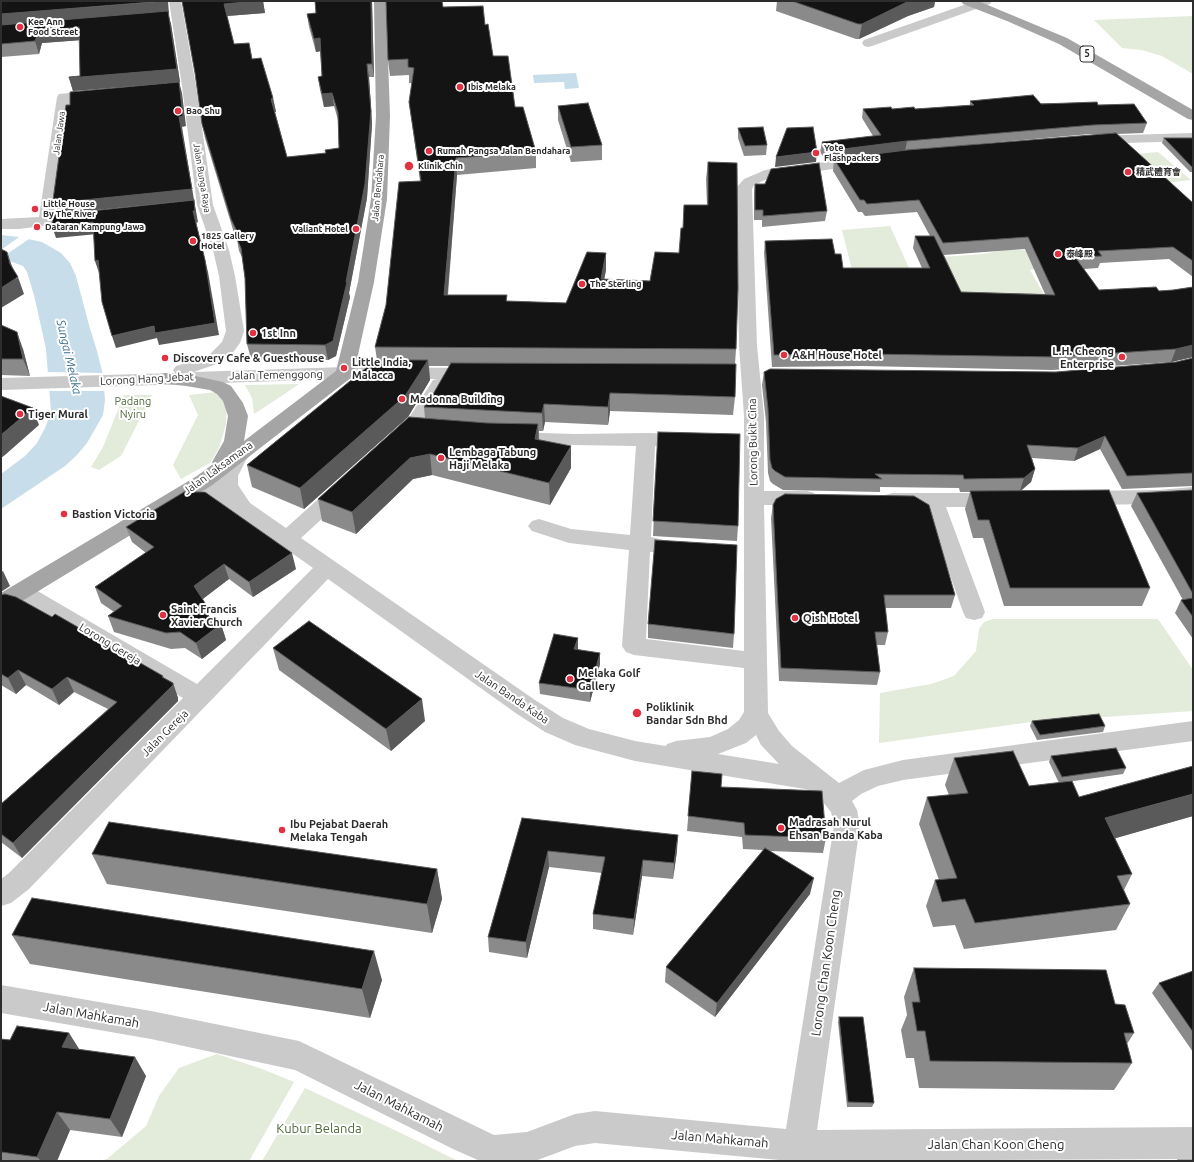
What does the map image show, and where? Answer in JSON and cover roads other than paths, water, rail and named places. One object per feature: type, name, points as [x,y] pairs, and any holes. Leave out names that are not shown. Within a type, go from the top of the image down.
[{"type":"main road","name":"Jalan Bendahara","points":[[345,373],[366,282],[379,199],[383,116],[380,1]]},
{"type":"main road","name":"5","points":[[992,1],[1098,47]]},
{"type":"main road","name":"5","points":[[972,4],[1011,18],[1063,41],[1193,116]]},
{"type":"main road","name":"Jalan Laksamana","points":[[1,603],[208,478],[249,445],[345,373]]},
{"type":"main road","points":[[165,379],[186,380],[216,386],[224,390],[234,403],[238,416],[234,441],[226,458],[208,478]]},
{"type":"street","name":"Jalan Bunga Raya","points":[[175,1],[207,211],[221,250],[227,276],[239,357],[244,363],[253,369],[278,375]]},
{"type":"street","points":[[943,3],[972,4]]},
{"type":"street","points":[[868,43],[972,4]]},
{"type":"street","points":[[162,20],[177,18]]},
{"type":"street","points":[[174,87],[189,86]]},
{"type":"street","name":"Jalan Jawa","points":[[46,221],[64,97],[111,93]]},
{"type":"street","points":[[1082,140],[1193,137]]},
{"type":"street","name":"Lorong Bukit Cina","points":[[832,792],[783,753],[770,738],[756,713],[754,551],[755,498],[747,441],[751,375],[748,346],[744,188],[757,177],[777,172],[875,159]]},
{"type":"street","points":[[189,207],[207,211]]},
{"type":"street","points":[[1,224],[78,218]]},
{"type":"street","points":[[125,381],[159,376],[203,364],[216,358],[225,351],[231,343],[235,331]]},
{"type":"street","name":"Jalan Temenggong","points":[[221,376],[345,373],[494,374]]},
{"type":"street","points":[[384,452],[423,413],[446,374]]},
{"type":"street","name":"Lorong Hang Jebat","points":[[1,384],[125,381],[221,376]]},
{"type":"street","points":[[406,431],[429,432]]},
{"type":"street","points":[[489,437],[575,440],[708,440]]},
{"type":"street","points":[[646,439],[634,646],[756,661]]},
{"type":"street","name":"Jalan Banda Kaba","points":[[242,507],[228,485],[228,476],[238,457],[249,445]]},
{"type":"street","points":[[287,539],[355,477]]},
{"type":"street","name":"Jalan Banda Kaba","points":[[208,478],[242,507],[326,568],[554,725],[584,738],[635,751],[807,779],[832,792]]},
{"type":"street","points":[[1061,499],[1158,497],[1193,494]]},
{"type":"street","points":[[755,498],[825,499]]},
{"type":"street","points":[[872,500],[934,501],[1014,499]]},
{"type":"street","points":[[934,501],[974,612]]},
{"type":"street","points":[[539,526],[569,536],[641,544],[678,546]]},
{"type":"street","points":[[731,549],[754,551]]},
{"type":"street","name":"Jalan Gereja","points":[[1,894],[19,881],[326,568]]},
{"type":"street","name":"Lorong Gereja","points":[[21,592],[200,697]]},
{"type":"street","points":[[635,751],[685,751],[712,746],[737,736],[748,727],[756,713]]},
{"type":"street","points":[[832,792],[852,787],[873,777],[903,770],[1190,736]]},
{"type":"street","name":"Lorong Chan Koon Cheng","points":[[799,1146],[847,825],[844,810],[832,792]]},
{"type":"street","name":"Jalan Mahkamah","points":[[1,999],[151,1025],[299,1056],[464,1138],[494,1151],[528,1148],[575,1130],[595,1127],[799,1146]]},
{"type":"street","name":"Jalan Chan Koon Cheng","points":[[799,1146],[1193,1144]]},
{"type":"water","points":[[576,73],[579,88],[565,89],[564,82],[534,83],[533,75]]},
{"type":"water","name":"Sungai Melaka","points":[[1,235],[42,242],[61,253],[70,263],[76,276],[97,351],[103,375],[105,400],[103,415],[87,443],[77,455],[65,466],[1,509],[1,474],[25,456],[37,443],[51,412],[46,349],[34,295],[27,272],[23,266],[1,258]]},
{"type":"place","name":"Kee Ann Food Street","points":[[20,27]]},
{"type":"place","name":"Ibis Melaka","points":[[460,87]]},
{"type":"place","name":"Bao Shu","points":[[178,111]]},
{"type":"place","name":"Rumah Pangsa Jalan Bendahara","points":[[429,151]]},
{"type":"place","name":"Yote Flashpackers","points":[[816,153]]},
{"type":"place","name":"Klinik Chin","points":[[409,166]]},
{"type":"place","name":"精武體育會","points":[[1128,172]]},
{"type":"place","name":"Little House By The River","points":[[35,209]]},
{"type":"place","name":"Dataran Kampung Jawa","points":[[37,227]]},
{"type":"place","name":"Valiant Hotel","points":[[356,229]]},
{"type":"place","name":"1825 Gallery Hotel","points":[[193,241]]},
{"type":"place","name":"泰峰殿","points":[[1058,254]]},
{"type":"place","name":"The Sterling","points":[[582,284]]},
{"type":"place","name":"1st Inn","points":[[253,333]]},
{"type":"place","name":"A&H House Hotel","points":[[784,355]]},
{"type":"place","name":"L.H. Cheong Enterprise","points":[[1122,357]]},
{"type":"place","name":"Discovery Cafe & Guesthouse","points":[[165,358]]},
{"type":"place","name":"Little India, Malacca","points":[[344,368]]},
{"type":"place","name":"Madonna Building","points":[[402,399]]},
{"type":"place","name":"Tiger Mural","points":[[20,414]]},
{"type":"place","name":"Lembaga Tabung Haji Melaka","points":[[441,458]]},
{"type":"place","name":"Bastion Victoria","points":[[64,514]]},
{"type":"place","name":"Saint Francis Xavier Church","points":[[163,615]]},
{"type":"place","name":"Qish Hotel","points":[[795,618]]},
{"type":"place","name":"Melaka Golf Gallery","points":[[570,679]]},
{"type":"place","name":"Poliklinik Bandar Sdn Bhd","points":[[637,713]]},
{"type":"place","name":"Madrasah Nurul Ehsan Banda Kaba","points":[[781,828]]},
{"type":"place","name":"Ibu Pejabat Daerah Melaka Tengah","points":[[282,830]]},
{"type":"park label","name":"Padang Nyiru","points":[[133,407]]},
{"type":"park label","name":"Kubur Belanda","points":[[319,1129]]}]
